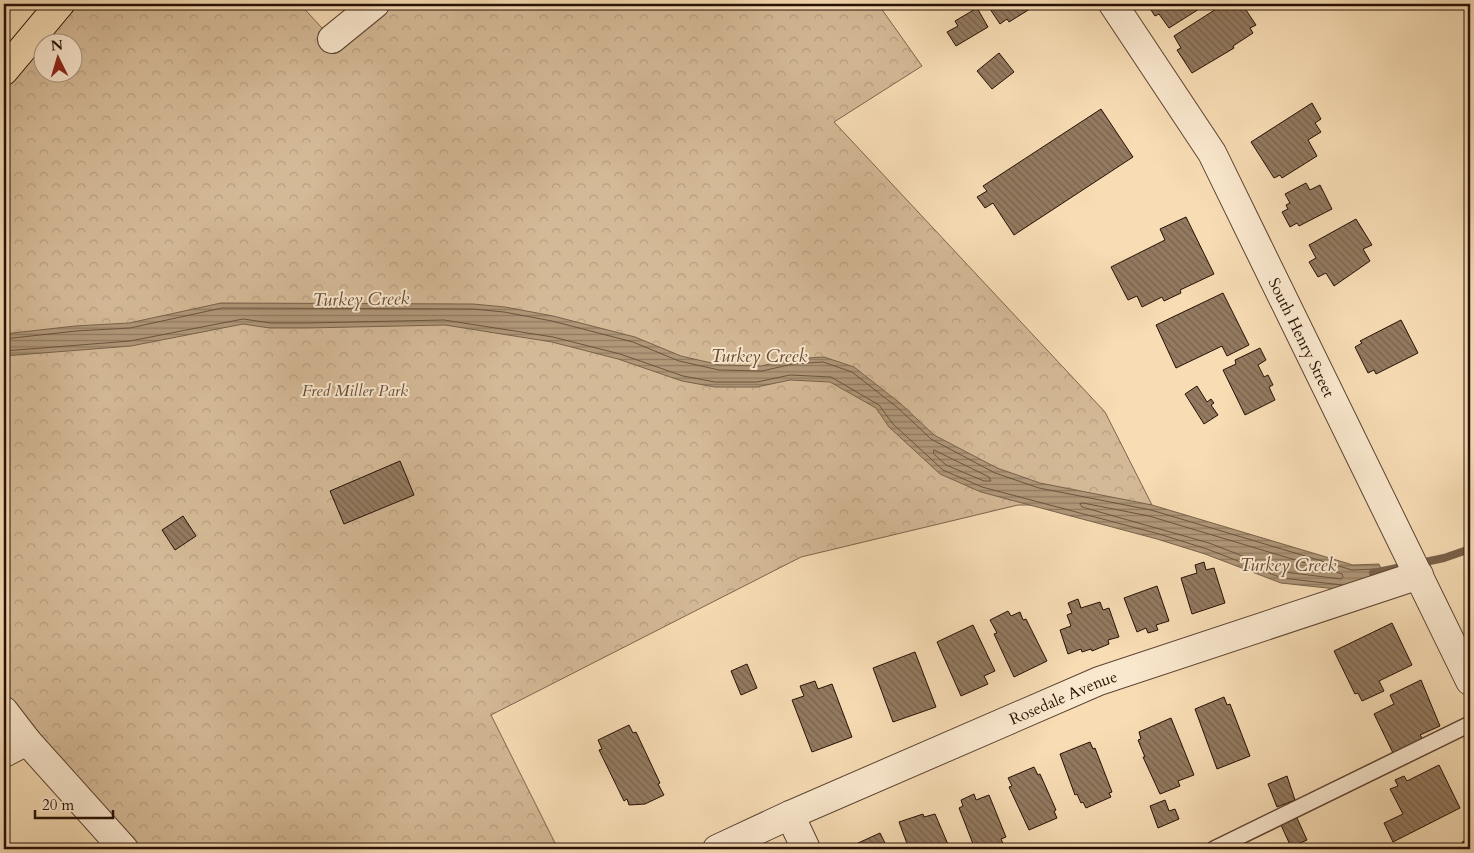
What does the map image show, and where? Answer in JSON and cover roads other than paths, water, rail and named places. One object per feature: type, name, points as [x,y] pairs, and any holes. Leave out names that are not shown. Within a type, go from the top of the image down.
[{"type":"main road","points":[[4,72],[60,4]]},
{"type":"street","points":[[332,39],[375,4]]},
{"type":"street","name":"South Henry Street","points":[[1113,4],[1212,153],[1470,681]]},
{"type":"street","name":"Rosedale Avenue","points":[[717,849],[790,814],[1099,681],[1419,575]]},
{"type":"street","points":[[4,711],[16,747],[124,849]]},
{"type":"street","points":[[790,814],[806,849]]},
{"type":"lane","points":[[1214,849],[1470,724]]},
{"type":"water","name":"Turkey Creek","points":[[221,303],[473,304],[505,307],[553,316],[635,337],[681,356],[720,365],[761,366],[792,359],[824,357],[854,367],[901,404],[934,435],[997,468],[1040,483],[1152,505],[1353,565],[1379,564],[1385,578],[1346,590],[1281,583],[1205,554],[1157,539],[981,492],[940,474],[889,427],[876,408],[830,382],[790,380],[757,387],[715,387],[682,381],[618,359],[552,342],[445,325],[270,328],[243,324],[131,346],[4,356],[4,334],[75,326],[129,323]]},
{"type":"waterway","name":"Turkey Creek","points":[[1373,573],[1444,558],[1470,549]]},
{"type":"park label","name":"Fred Miller Park","points":[[355,390]]}]
